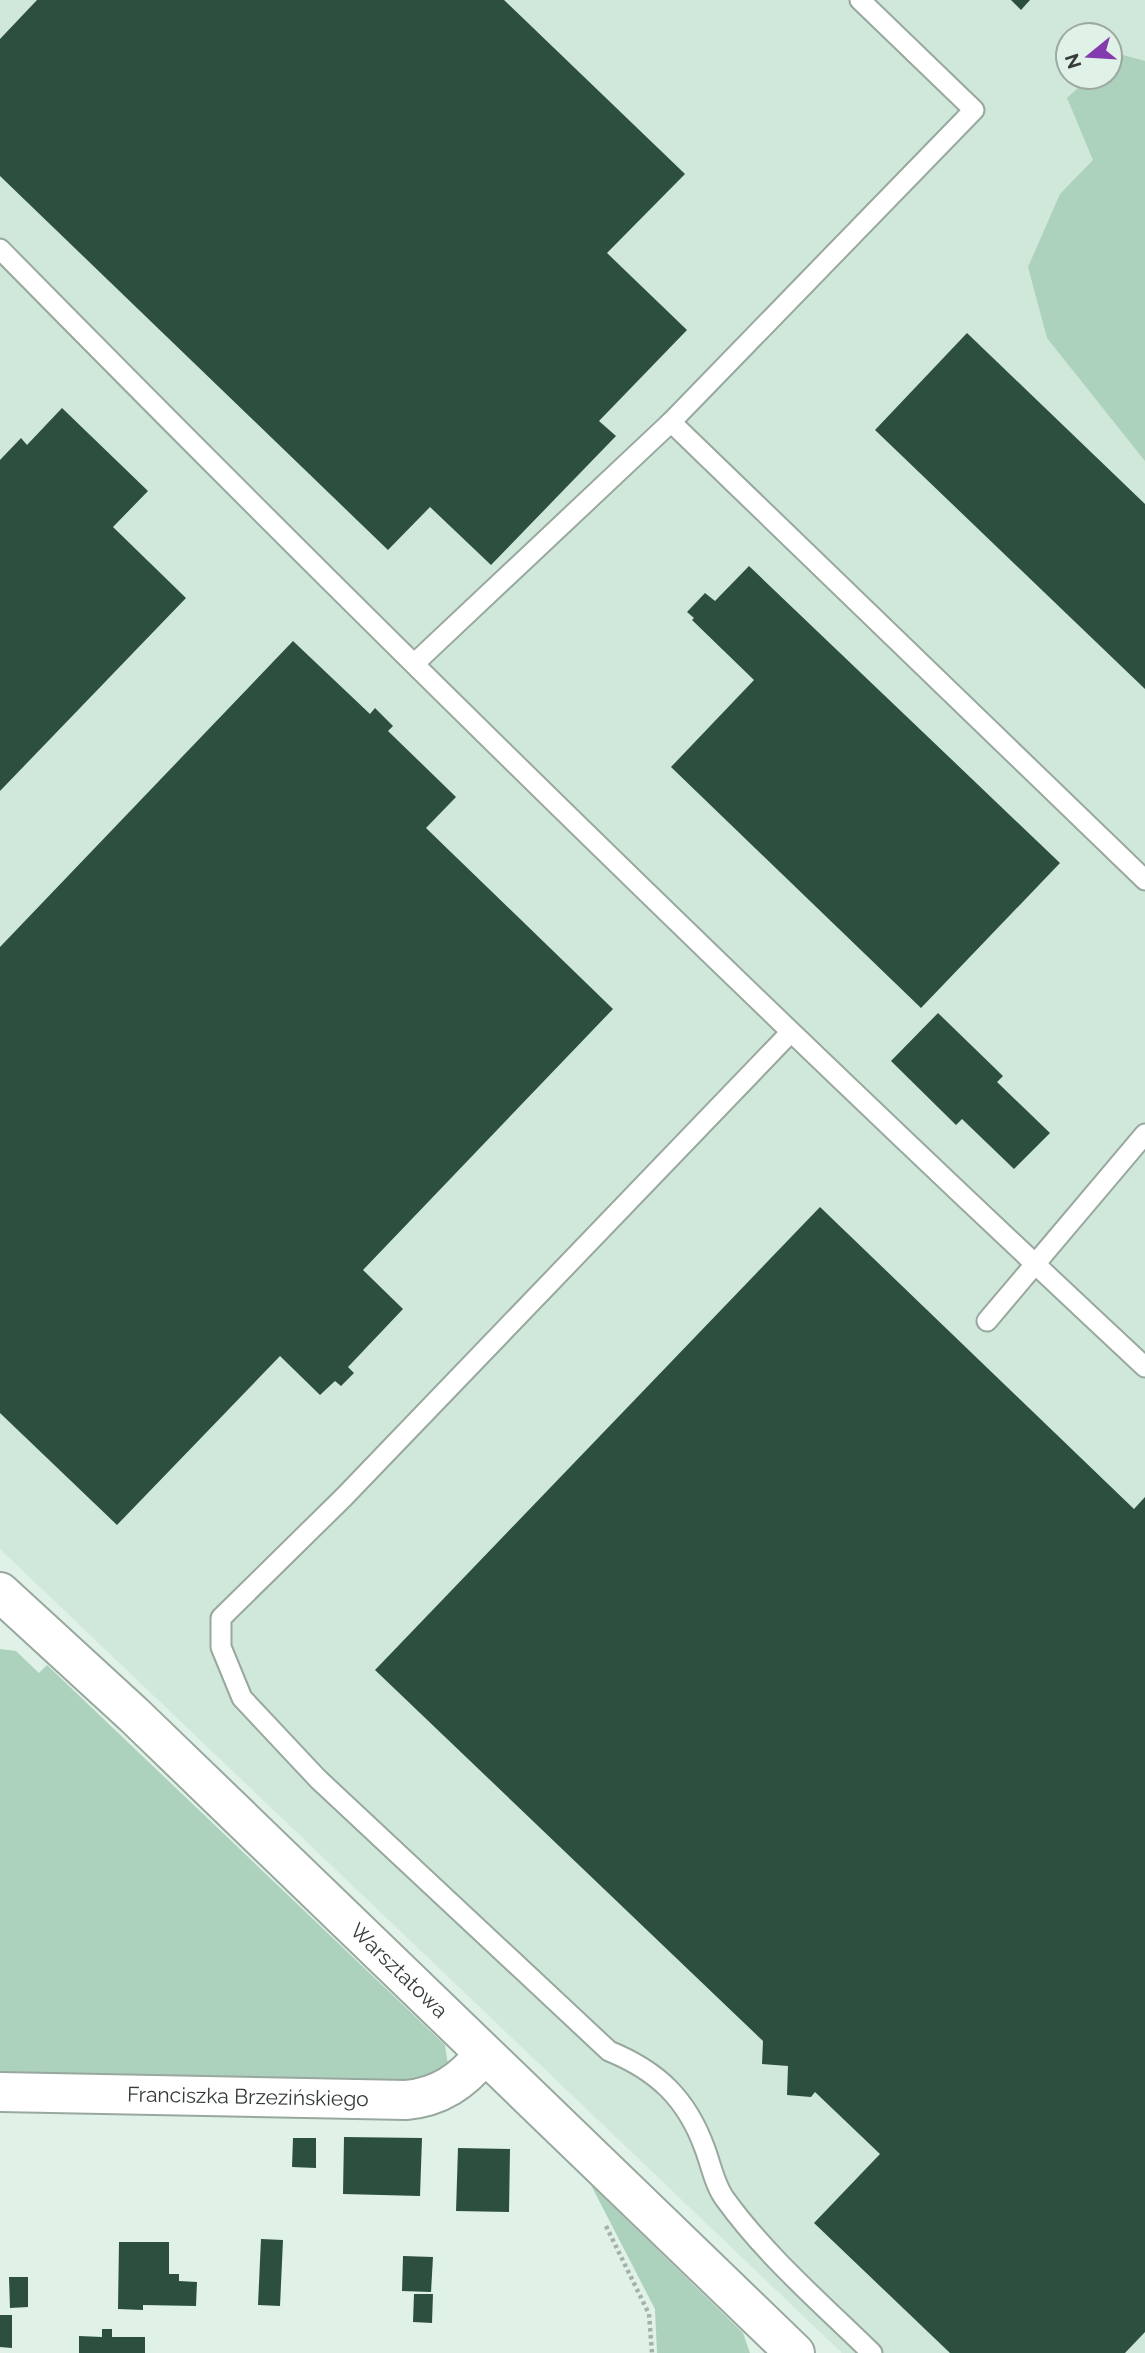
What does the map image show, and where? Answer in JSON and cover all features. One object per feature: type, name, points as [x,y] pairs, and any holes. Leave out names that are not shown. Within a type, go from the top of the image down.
[{"type":"street","name":"Warsztatowa","points":[[0,1592],[134,1715],[483,2056],[795,2353]]},
{"type":"street","name":"Franciszka Brzezińskiego","points":[[0,2092],[406,2100],[430,2097],[447,2089],[471,2070],[483,2056]]},
{"type":"lane","points":[[415,663],[671,422],[975,110],[860,0]]},
{"type":"lane","points":[[0,249],[198,450],[790,1032],[1145,1367]]},
{"type":"lane","points":[[671,422],[1145,880]]},
{"type":"lane","points":[[790,1032],[344,1497],[221,1618],[221,1647],[242,1698],[318,1779],[608,2051],[639,2064],[668,2086],[698,2129],[723,2197],[776,2258],[872,2353]]},
{"type":"lane","points":[[987,1321],[1145,1133]]},
{"type":"path","points":[[604,2222],[649,2314],[652,2353]]},
{"type":"shaded area","points":[[0,0],[1145,0],[1145,2353],[842,2353],[0,1549]]},
{"type":"shaded area","points":[[1124,55],[1145,61],[1145,461],[1047,338],[1028,267],[1060,194],[1093,160],[1067,98],[1075,91],[1124,91]]},
{"type":"shaded area","points":[[0,1649],[16,1651],[39,1673],[47,1665],[445,2045],[448,2065],[424,2084],[0,2079]]},
{"type":"shaded area","points":[[591,2185],[743,2333],[750,2353],[657,2353],[655,2309]]},
{"type":"building","points":[[37,0],[504,0],[685,174],[607,253],[687,330],[599,421],[616,436],[491,565],[430,507],[388,550],[0,176],[0,39]]},
{"type":"building","points":[[1011,0],[1030,0],[1021,10]]},
{"type":"building","points":[[967,333],[1145,504],[1145,689],[875,430]]},
{"type":"building","points":[[62,408],[148,491],[113,527],[186,598],[0,791],[0,460],[21,438],[27,445]]},
{"type":"building","points":[[749,566],[1060,863],[921,1008],[671,767],[754,680],[687,612],[705,593],[715,601]]},
{"type":"building","points":[[293,641],[370,714],[375,708],[393,726],[388,731],[456,797],[426,828],[613,1009],[363,1270],[403,1309],[348,1367],[354,1373],[341,1386],[335,1381],[320,1395],[280,1356],[117,1525],[0,1413],[0,947]]},
{"type":"building","points":[[938,1013],[1003,1076],[997,1082],[1050,1133],[1014,1169],[962,1119],[956,1125],[891,1061]]},
{"type":"building","points":[[820,1207],[1134,1509],[1145,1497],[1145,2332],[1125,2353],[950,2353],[814,2223],[880,2154],[815,2092],[811,2097],[787,2095],[788,2066],[762,2064],[763,2041],[375,1670]]},
{"type":"building","points":[[344,2137],[422,2138],[420,2196],[343,2194]]},
{"type":"building","points":[[293,2138],[316,2138],[316,2168],[292,2167]]},
{"type":"building","points":[[458,2148],[510,2149],[509,2212],[456,2211]]},
{"type":"building","points":[[261,2239],[283,2240],[280,2306],[258,2305]]},
{"type":"building","points":[[119,2242],[169,2242],[169,2274],[179,2274],[179,2281],[197,2282],[196,2306],[143,2305],[143,2310],[118,2309]]},
{"type":"building","points":[[403,2256],[433,2257],[431,2292],[402,2291]]},
{"type":"building","points":[[9,2277],[28,2277],[28,2307],[10,2308]]},
{"type":"building","points":[[414,2294],[433,2294],[432,2323],[413,2322]]},
{"type":"building","points":[[0,2315],[12,2315],[12,2348],[0,2347]]},
{"type":"building","points":[[102,2329],[112,2329],[112,2337],[145,2337],[145,2353],[79,2353],[79,2336],[102,2337]]}]
